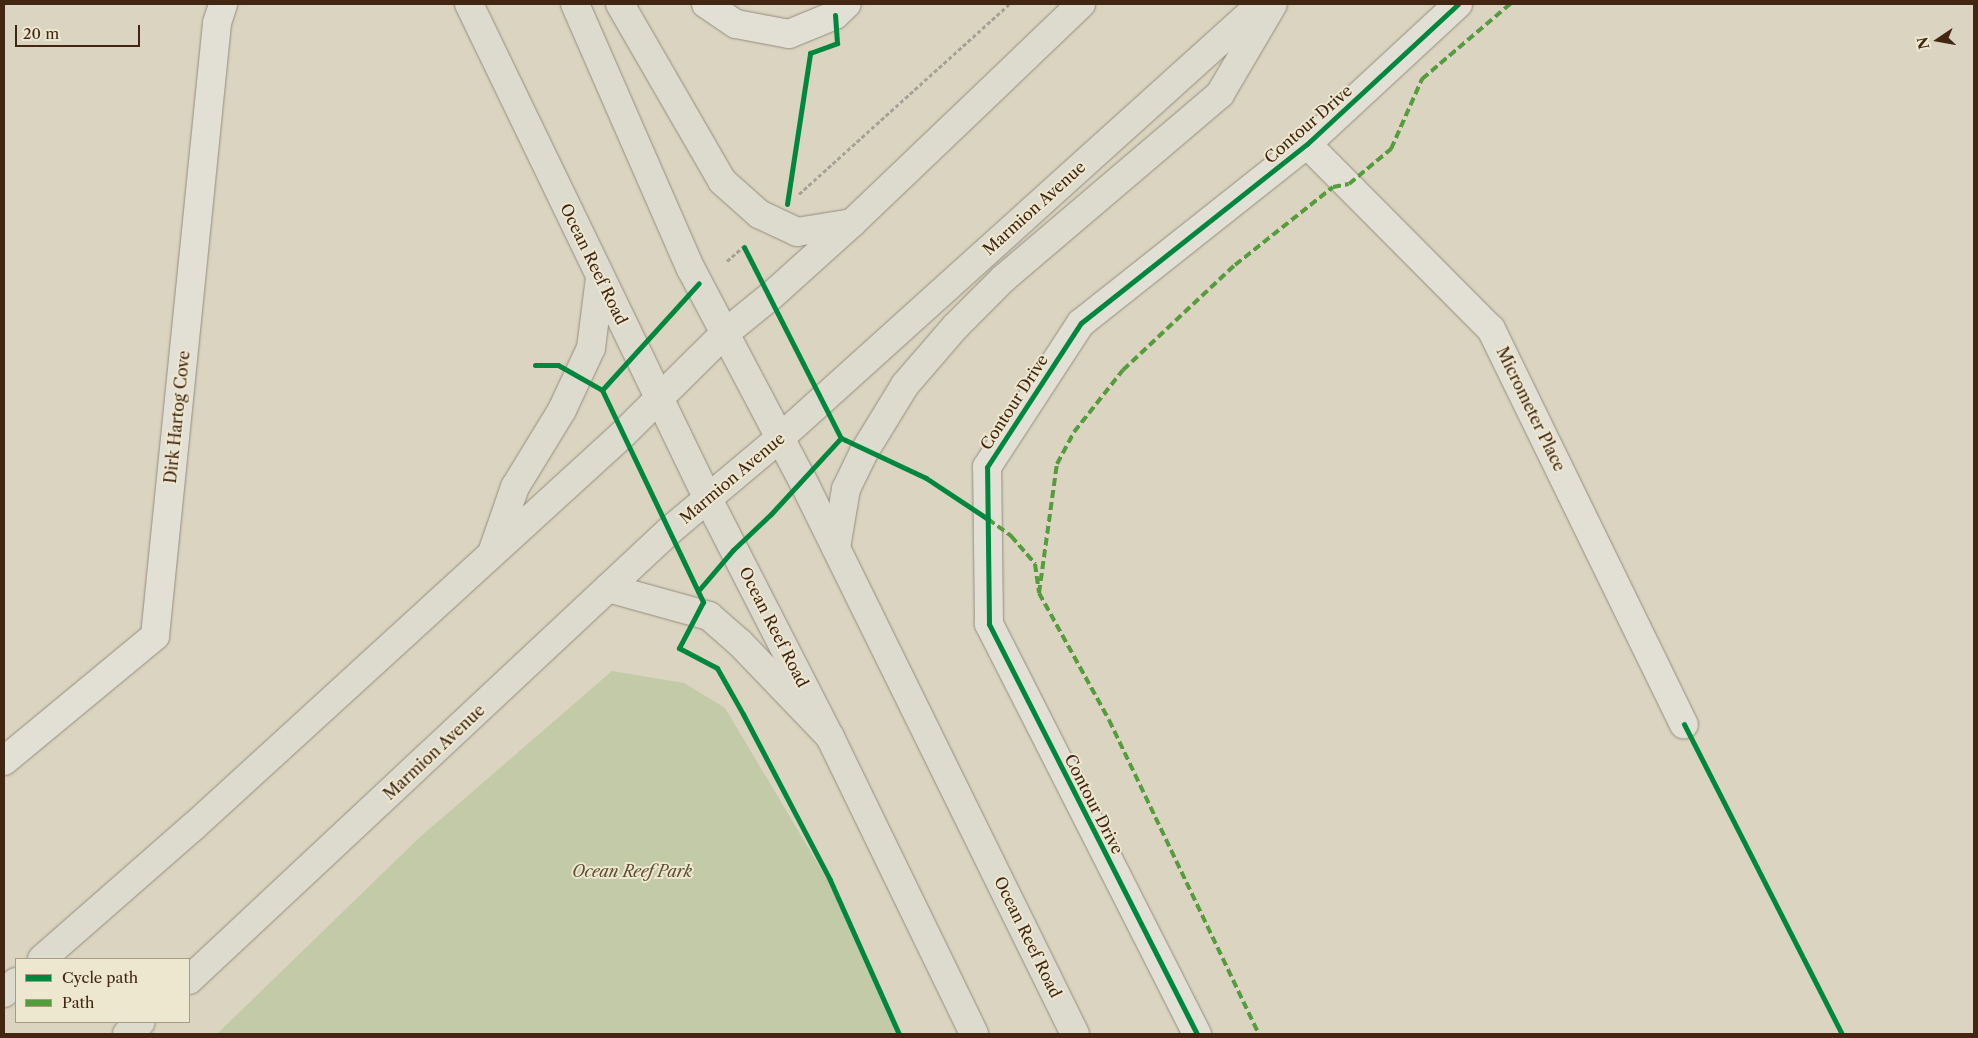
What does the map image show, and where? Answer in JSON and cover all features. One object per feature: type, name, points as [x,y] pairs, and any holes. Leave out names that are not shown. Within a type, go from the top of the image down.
[{"type":"main road","name":"Ocean Reef Road","points":[[469,4],[707,497],[830,737],[974,1034]]},
{"type":"main road","name":"Ocean Reef Road","points":[[575,4],[691,269],[836,548],[1076,1034]]},
{"type":"main road","points":[[620,4],[722,181],[759,214],[797,232],[852,223]]},
{"type":"main road","points":[[43,958],[193,827],[660,397],[724,334],[771,296],[852,223],[1081,4]]},
{"type":"main road","name":"Marmion Avenue","points":[[190,979],[707,497],[780,438],[1261,4]]},
{"type":"main road","points":[[836,548],[846,489],[864,452],[905,385],[954,327],[1004,278],[1220,94],[1273,4]]},
{"type":"main road","points":[[493,551],[515,487],[562,410],[591,348],[600,278]]},
{"type":"main road","points":[[608,588],[709,616],[740,643],[830,737]]},
{"type":"main road","points":[[4,993],[15,983]]},
{"type":"main road","points":[[127,1034],[140,1023]]},
{"type":"street","name":"Dirk Hartog Cove","points":[[4,761],[155,636],[217,23],[223,4]]},
{"type":"street","points":[[706,4],[736,24],[789,34],[835,15],[847,4]]},
{"type":"street","name":"Contour Drive","points":[[1197,1034],[988,624],[987,467],[1080,323],[1308,144],[1458,4]]},
{"type":"street","name":"Micrometer Place","points":[[1308,144],[1491,329],[1684,724]]},
{"type":"path","points":[[795,198],[1008,4]]},
{"type":"path","points":[[744,246],[771,296]]},
{"type":"green space","name":"Ocean Reef Park","points":[[612,671],[684,683],[725,708],[837,896],[899,1034],[217,1034],[419,838]]},
{"type":"marked path","points":[[1039,593],[1057,464],[1074,432],[1123,370],[1235,265],[1333,187],[1349,184],[1391,149],[1422,79],[1510,4]]},
{"type":"marked path","points":[[988,519],[1011,536],[1035,564],[1039,593],[1109,720],[1259,1034]]},
{"type":"cycle path","points":[[1197,1034],[989,624],[987,467],[1081,323],[1307,144],[1458,4]]},
{"type":"cycle path","points":[[787,204],[810,53],[837,43],[835,15]]},
{"type":"cycle path","points":[[744,247],[841,438]]},
{"type":"cycle path","points":[[535,365],[558,365],[602,390],[699,283]]},
{"type":"cycle path","points":[[602,390],[703,602],[679,648],[717,668],[830,880],[899,1034]]},
{"type":"cycle path","points":[[698,591],[733,550],[771,514],[841,438],[926,478],[988,519]]},
{"type":"cycle path","points":[[1684,724],[1842,1034]]}]
